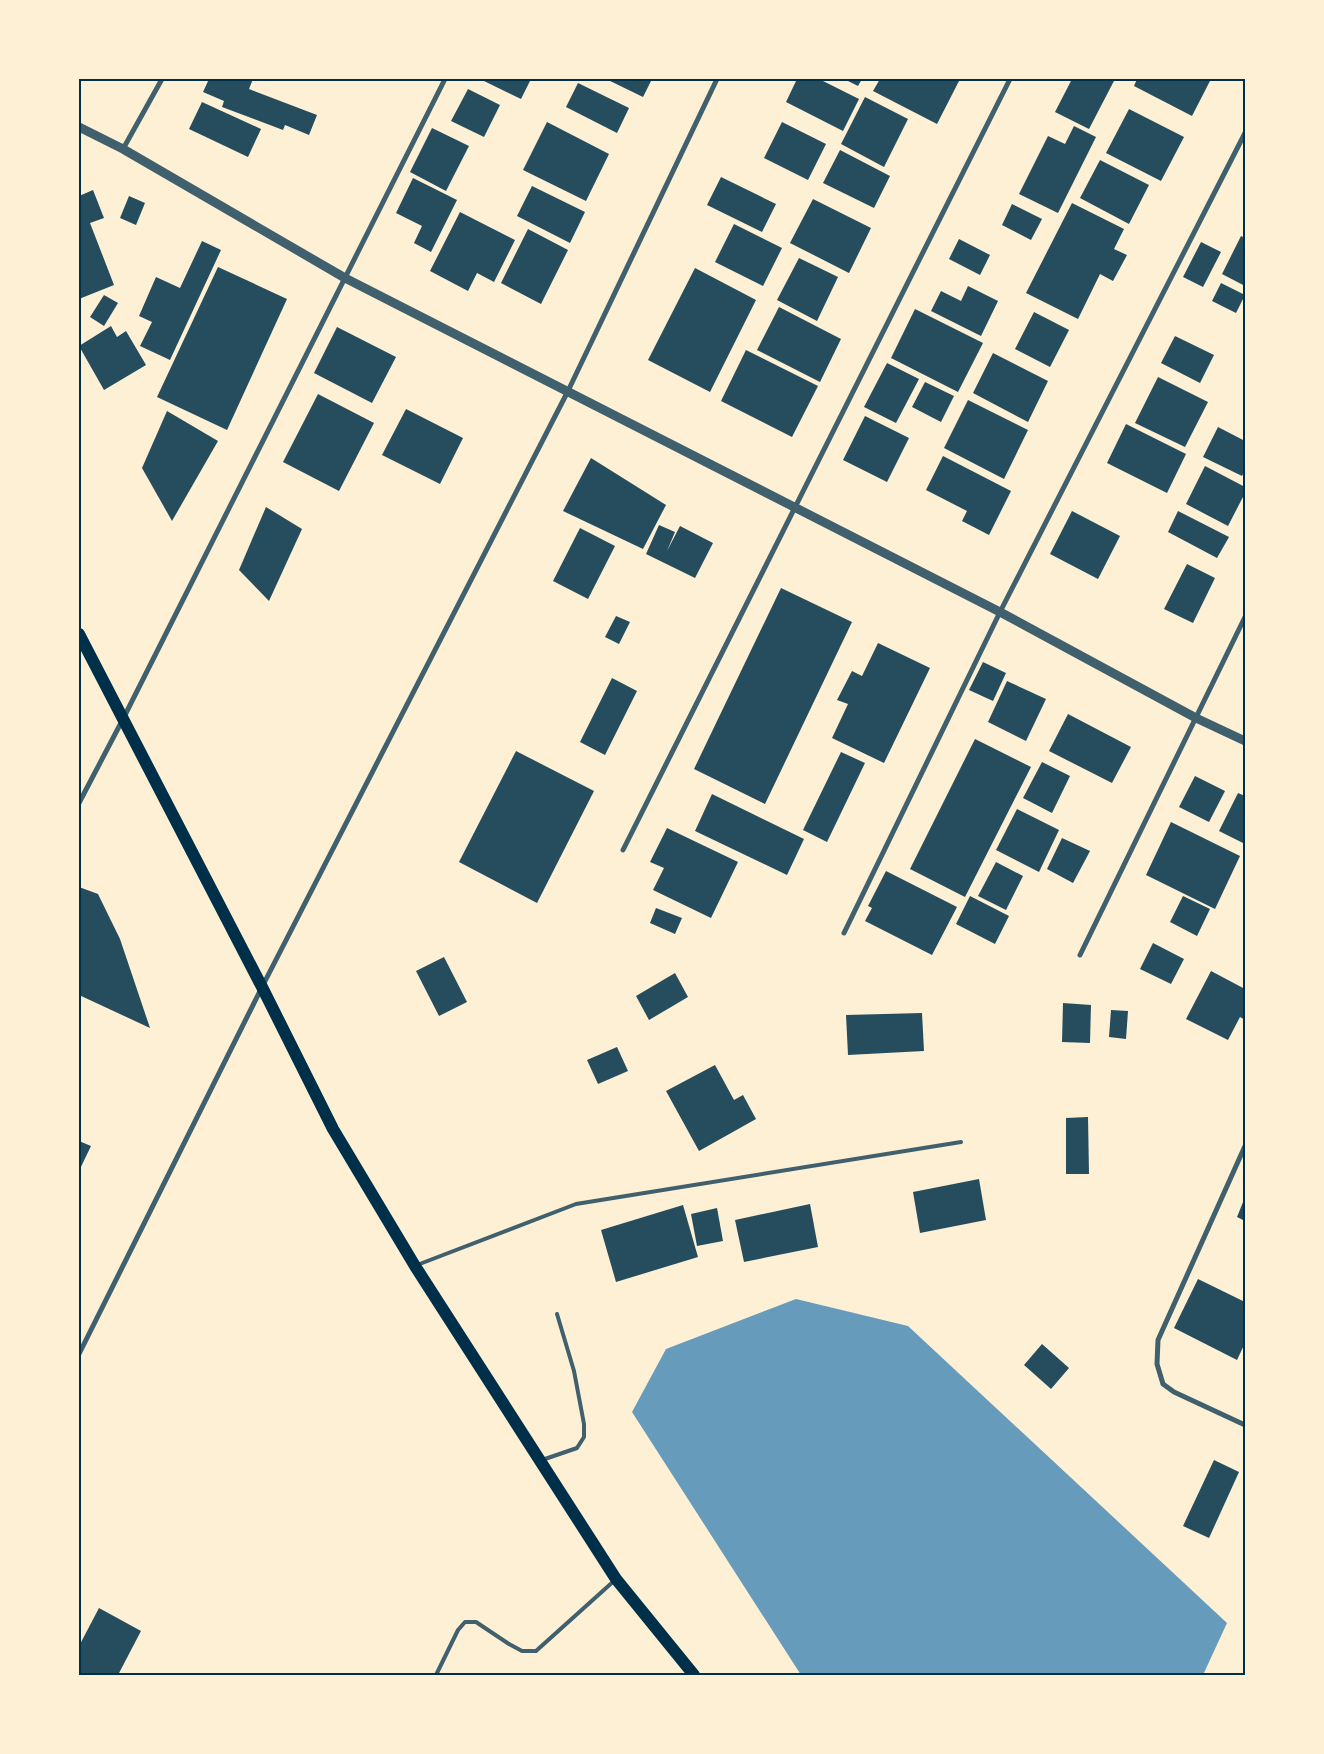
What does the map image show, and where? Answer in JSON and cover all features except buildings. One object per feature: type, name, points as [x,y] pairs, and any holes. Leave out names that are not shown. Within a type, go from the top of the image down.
[{"type":"main road","points":[[79,634],[262,987],[333,1129],[415,1266],[616,1579],[694,1675]]},
{"type":"street","points":[[123,149],[162,79]]},
{"type":"street","points":[[79,803],[446,79]]},
{"type":"street","points":[[79,1354],[262,987],[568,391],[717,79]]},
{"type":"street","points":[[622,850],[1010,79]]},
{"type":"street","points":[[79,127],[123,149],[345,278],[1000,612],[1196,718],[1245,741]]},
{"type":"street","points":[[844,933],[1000,612],[1245,133]]},
{"type":"street","points":[[1080,955],[1245,617]]},
{"type":"street","points":[[1245,1146],[1158,1340],[1157,1364],[1163,1384],[1174,1392],[1245,1425]]},
{"type":"lane","points":[[415,1266],[576,1204],[961,1142]]},
{"type":"lane","points":[[540,1461],[577,1448],[584,1437],[584,1424],[574,1371],[557,1314]]},
{"type":"lane","points":[[436,1675],[458,1630],[465,1622],[476,1622],[522,1651],[536,1651],[616,1579]]},
{"type":"water","points":[[796,1299],[908,1326],[1227,1623],[1203,1675],[801,1675],[632,1412],[666,1349]]}]
